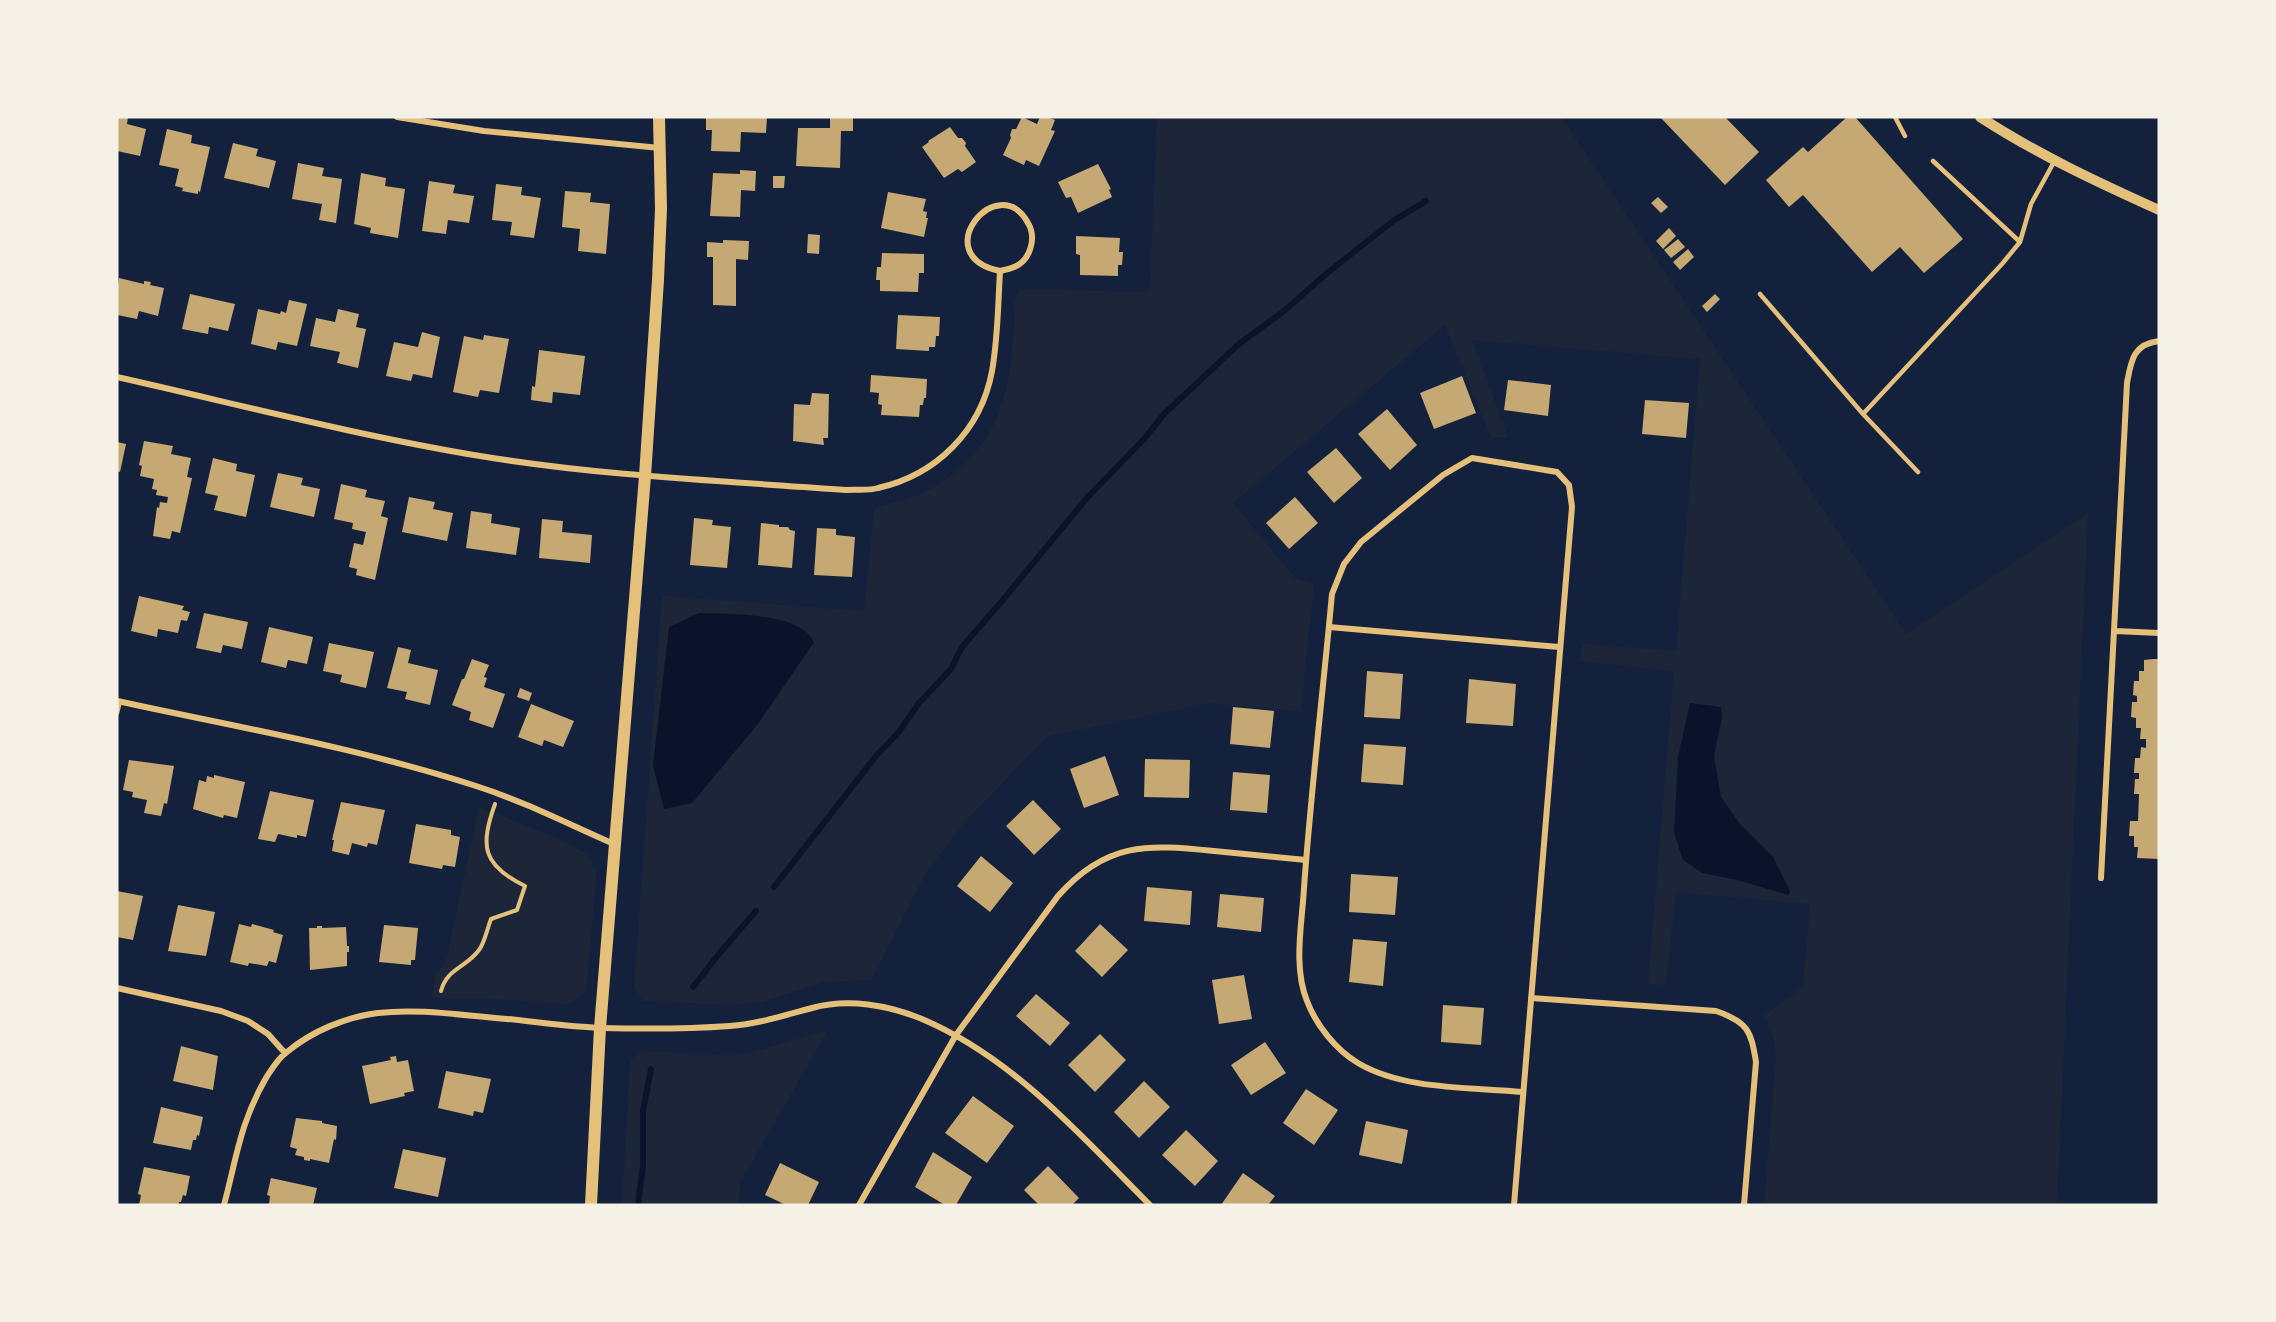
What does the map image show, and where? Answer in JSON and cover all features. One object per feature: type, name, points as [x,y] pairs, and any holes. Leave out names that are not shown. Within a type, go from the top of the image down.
[{"type":"main road","points":[[591,1205],[600,1028],[645,476],[658,280],[661,148],[659,117]]},
{"type":"street","points":[[397,117],[484,131],[661,148]]},
{"type":"street","points":[[1980,117],[2019,143],[2054,162],[2159,210]]},
{"type":"street","points":[[999,206],[1012,208],[1021,214],[1029,225],[1032,239],[1030,249],[1023,260],[1015,267],[1000,271],[987,268],[977,261],[968,241],[969,228],[975,218],[986,209],[999,206]]},
{"type":"street","points":[[117,377],[479,456],[554,467],[645,476],[846,490],[875,489],[906,480],[934,465],[957,444],[973,422],[986,392],[994,356],[1000,271]]},
{"type":"street","points":[[2101,878],[2127,383],[2131,364],[2138,350],[2148,342],[2159,341]]},
{"type":"street","points":[[1514,1205],[1572,507],[1569,485],[1557,472],[1472,458],[1443,474],[1362,542],[1344,564],[1332,594],[1306,860],[1299,962],[1306,1001],[1326,1035],[1356,1062],[1382,1075],[1418,1083],[1522,1092]]},
{"type":"street","points":[[1329,627],[1559,647]]},
{"type":"street","points":[[2115,631],[2159,633]]},
{"type":"street","points":[[118,701],[371,756],[449,778],[498,795],[614,844]]},
{"type":"street","points":[[859,1205],[956,1035],[1073,878],[1114,854],[1139,847],[1170,846],[1306,860]]},
{"type":"street","points":[[117,988],[221,1011],[248,1020],[268,1034],[285,1053]]},
{"type":"street","points":[[1531,998],[1716,1011],[1746,1026],[1753,1039],[1756,1062],[1744,1205]]},
{"type":"street","points":[[224,1205],[245,1120],[271,1070],[285,1053],[327,1027],[354,1017],[405,1011],[600,1028],[733,1026],[785,1016],[815,1007],[843,1004],[892,1008],[921,1018],[956,1035],[1021,1080],[1052,1106],[1150,1205]]},
{"type":"lane","points":[[1895,117],[1905,136]]},
{"type":"lane","points":[[1933,162],[2020,242]]},
{"type":"lane","points":[[1863,414],[2020,242],[2031,204],[2054,162]]},
{"type":"lane","points":[[1760,294],[1863,414],[1918,472]]},
{"type":"lane","points":[[117,713],[118,701]]},
{"type":"path","points":[[441,991],[447,976],[478,952],[491,919],[517,910],[525,886],[510,879],[501,871],[486,848],[487,825],[498,795]]},
{"type":"shaded area","points":[[1157,117],[1561,117],[1906,634],[2088,513],[2057,1205],[1764,1205],[1776,1057],[1774,1040],[1764,1016],[1803,987],[1810,904],[1676,892],[1666,985],[1648,984],[1674,671],[1580,661],[1582,644],[1676,651],[1700,359],[1472,340],[1508,437],[1491,437],[1445,325],[1233,503],[1295,578],[1314,583],[1301,711],[1209,703],[1048,736],[962,825],[926,873],[871,980],[825,982],[761,1002],[730,1005],[643,1001],[634,987],[662,596],[864,611],[874,508],[911,498],[928,490],[965,464],[981,445],[994,424],[1003,401],[1012,352],[1015,300],[1020,289],[1142,292],[1150,286]]},
{"type":"shaded area","points":[[699,613],[744,615],[779,620],[806,632],[814,642],[758,724],[692,803],[664,809],[653,766],[669,627]]},
{"type":"shaded area","points":[[1690,703],[1721,707],[1722,717],[1714,757],[1721,797],[1740,824],[1773,857],[1790,891],[1789,895],[1702,873],[1683,860],[1674,833],[1678,757]]},
{"type":"shaded area","points":[[479,807],[552,836],[587,854],[597,872],[586,991],[569,1004],[431,998],[437,970],[445,966]]},
{"type":"shaded area","points":[[828,1030],[740,1183],[738,1205],[622,1205],[630,1061],[641,1051],[711,1055],[749,1053]]},
{"type":"building","points":[[117,117],[128,117],[127,124],[146,129],[140,156],[117,151]]},
{"type":"building","points":[[706,117],[767,117],[766,133],[741,132],[740,152],[711,151],[712,130],[706,130]]},
{"type":"building","points":[[830,117],[853,117],[853,131],[841,131],[840,168],[796,166],[798,128],[830,128]]},
{"type":"building","points":[[1022,117],[1037,124],[1040,117],[1055,120],[1051,130],[1055,131],[1039,166],[1026,160],[1024,165],[1003,155],[1011,138],[1012,129],[1016,129]]},
{"type":"building","points":[[1660,117],[1725,117],[1759,152],[1725,185]]},
{"type":"building","points":[[1847,117],[1855,117],[1963,239],[1924,273],[1900,247],[1872,272],[1803,195],[1789,207],[1766,180],[1803,147],[1808,152]]},
{"type":"building","points":[[950,127],[958,138],[962,138],[966,143],[965,146],[976,162],[962,172],[958,169],[944,178],[922,147]]},
{"type":"building","points":[[167,129],[192,135],[191,143],[210,147],[198,194],[182,191],[183,188],[175,186],[179,169],[159,165]]},
{"type":"building","points":[[233,143],[258,149],[256,156],[276,161],[269,188],[224,178]]},
{"type":"building","points":[[298,163],[324,168],[322,176],[342,179],[336,223],[319,220],[322,204],[292,199]]},
{"type":"building","points":[[1098,164],[1111,189],[1109,190],[1112,197],[1078,213],[1071,197],[1066,198],[1058,182]]},
{"type":"building","points":[[740,170],[756,171],[755,191],[741,190],[740,217],[710,216],[713,173],[740,174]]},
{"type":"building","points":[[361,173],[386,178],[385,186],[405,189],[398,238],[370,233],[371,228],[354,224]]},
{"type":"building","points":[[773,176],[785,176],[784,188],[773,188]]},
{"type":"building","points":[[429,181],[455,185],[453,193],[474,196],[469,223],[448,220],[446,234],[422,231]]},
{"type":"building","points":[[496,184],[522,187],[521,195],[541,198],[534,238],[510,235],[512,222],[492,220]]},
{"type":"building","points":[[565,191],[591,193],[590,202],[610,204],[606,254],[578,251],[580,229],[562,227]]},
{"type":"building","points":[[888,192],[926,199],[923,211],[927,212],[926,218],[928,218],[924,237],[881,228]]},
{"type":"building","points":[[1658,197],[1668,207],[1661,213],[1651,203]]},
{"type":"building","points":[[1669,228],[1676,236],[1663,249],[1656,241]]},
{"type":"building","points":[[808,234],[820,235],[819,254],[807,253]]},
{"type":"building","points":[[1076,236],[1120,238],[1119,252],[1123,252],[1122,265],[1118,265],[1118,276],[1080,275],[1080,255],[1076,254]]},
{"type":"building","points":[[1678,239],[1685,247],[1671,258],[1664,250]]},
{"type":"building","points":[[723,240],[749,241],[748,260],[736,259],[736,306],[713,305],[713,257],[707,257],[707,242],[723,243]]},
{"type":"building","points":[[1688,249],[1694,257],[1680,270],[1673,262]]},
{"type":"building","points":[[882,253],[924,254],[924,273],[919,273],[918,292],[880,291],[880,280],[876,280],[877,267],[881,267]]},
{"type":"building","points":[[119,278],[144,284],[144,281],[151,282],[150,285],[164,288],[158,316],[139,311],[137,319],[117,315]]},
{"type":"building","points":[[190,294],[235,304],[228,331],[209,327],[208,334],[182,329]]},
{"type":"building","points":[[1715,294],[1720,299],[1707,312],[1702,306]]},
{"type":"building","points":[[289,300],[307,304],[297,346],[278,342],[276,350],[251,344],[258,309],[280,314],[281,311],[286,313]]},
{"type":"building","points":[[338,309],[359,314],[356,327],[366,329],[358,368],[337,363],[340,352],[310,346],[316,318],[335,322]]},
{"type":"building","points":[[898,315],[940,317],[939,336],[936,336],[935,347],[929,347],[929,351],[896,349]]},
{"type":"building","points":[[422,332],[440,337],[432,378],[413,374],[411,381],[386,376],[394,342],[418,347]]},
{"type":"building","points":[[484,335],[509,339],[499,393],[480,390],[478,397],[453,392],[464,336],[483,340]]},
{"type":"building","points":[[539,350],[585,356],[580,395],[553,392],[552,403],[531,400],[532,386],[535,387]]},
{"type":"building","points":[[871,375],[927,379],[926,398],[924,398],[923,405],[920,405],[919,417],[881,415],[882,405],[878,404],[879,393],[870,392]]},
{"type":"building","points":[[1462,376],[1476,413],[1434,429],[1420,393]]},
{"type":"building","points":[[1508,380],[1551,385],[1548,416],[1504,410]]},
{"type":"building","points":[[812,393],[829,394],[828,438],[823,438],[824,445],[793,441],[794,404],[810,405]]},
{"type":"building","points":[[1645,400],[1689,403],[1686,438],[1642,434]]},
{"type":"building","points":[[1387,409],[1417,445],[1390,470],[1358,434]]},
{"type":"building","points":[[144,441],[173,446],[171,454],[191,458],[187,477],[192,478],[180,533],[172,531],[170,539],[153,536],[157,507],[159,508],[160,502],[167,503],[168,497],[156,495],[157,490],[152,489],[154,479],[140,476],[142,466],[139,465]]},
{"type":"building","points":[[117,442],[126,444],[120,472],[117,471]]},
{"type":"building","points":[[1336,448],[1362,478],[1334,503],[1307,472]]},
{"type":"building","points":[[213,458],[237,464],[236,471],[255,475],[246,517],[214,510],[218,496],[205,493]]},
{"type":"building","points":[[278,473],[303,478],[301,485],[320,489],[314,517],[270,507]]},
{"type":"building","points":[[341,484],[367,490],[365,497],[385,501],[381,516],[388,518],[375,580],[356,575],[357,569],[349,567],[354,543],[363,545],[366,532],[352,529],[353,523],[334,519]]},
{"type":"building","points":[[409,497],[435,502],[433,509],[453,513],[447,541],[402,532]]},
{"type":"building","points":[[1295,497],[1318,523],[1289,549],[1266,523]]},
{"type":"building","points":[[471,511],[492,514],[491,523],[520,528],[516,555],[466,548]]},
{"type":"building","points":[[694,518],[713,520],[712,525],[731,527],[727,568],[690,565]]},
{"type":"building","points":[[542,519],[563,521],[562,532],[592,535],[590,563],[539,558]]},
{"type":"building","points":[[761,523],[788,527],[795,531],[792,568],[758,565]]},
{"type":"building","points":[[817,528],[836,529],[836,535],[855,537],[852,577],[814,575]]},
{"type":"building","points":[[139,596],[184,606],[182,610],[190,612],[187,621],[181,620],[178,633],[158,629],[157,637],[131,631]]},
{"type":"building","points":[[204,613],[248,622],[242,649],[223,645],[221,653],[196,648]]},
{"type":"building","points":[[269,627],[313,637],[307,664],[288,660],[286,668],[261,662]]},
{"type":"building","points":[[329,643],[374,652],[366,688],[340,682],[342,675],[323,671]]},
{"type":"building","points":[[398,647],[411,650],[408,663],[438,670],[430,705],[405,699],[407,692],[387,688]]},
{"type":"building","points":[[472,659],[489,665],[484,677],[487,678],[484,687],[505,694],[493,728],[469,720],[471,712],[452,705]]},
{"type":"building","points":[[2159,659],[2159,859],[2137,858],[2138,847],[2134,847],[2134,836],[2129,836],[2130,821],[2138,821],[2139,794],[2134,794],[2135,779],[2139,779],[2139,773],[2134,773],[2135,758],[2140,758],[2141,747],[2146,748],[2146,739],[2140,739],[2141,728],[2136,728],[2136,718],[2131,717],[2132,702],[2137,702],[2137,696],[2133,695],[2134,681],[2139,681],[2139,671],[2144,671],[2144,660]]},
{"type":"building","points":[[1367,671],[1403,674],[1400,719],[1364,717]]},
{"type":"building","points":[[1469,679],[1516,684],[1513,726],[1466,723]]},
{"type":"building","points":[[520,688],[532,693],[529,701],[517,697]]},
{"type":"building","points":[[531,704],[574,721],[563,747],[544,740],[542,746],[518,737]]},
{"type":"building","points":[[1233,707],[1274,711],[1270,748],[1230,744]]},
{"type":"building","points":[[1364,744],[1406,747],[1403,785],[1361,782]]},
{"type":"building","points":[[1105,756],[1119,795],[1084,808],[1070,769]]},
{"type":"building","points":[[1145,759],[1190,760],[1189,798],[1144,797]]},
{"type":"building","points":[[129,760],[174,766],[167,804],[164,803],[161,816],[144,813],[147,800],[132,797],[133,792],[123,790]]},
{"type":"building","points":[[1233,772],[1270,775],[1267,813],[1230,810]]},
{"type":"building","points":[[214,775],[245,782],[237,818],[224,815],[223,818],[193,809],[199,780],[206,782],[207,776],[214,778]]},
{"type":"building","points":[[270,791],[314,800],[306,837],[297,835],[297,838],[278,834],[275,842],[258,839]]},
{"type":"building","points":[[1033,800],[1061,829],[1034,855],[1006,826]]},
{"type":"building","points":[[341,802],[385,810],[377,845],[368,843],[367,847],[352,843],[349,855],[332,851],[334,840],[332,840]]},
{"type":"building","points":[[416,824],[451,830],[451,835],[460,837],[455,867],[443,865],[442,869],[409,863]]},
{"type":"building","points":[[981,856],[1013,883],[990,912],[957,886]]},
{"type":"building","points":[[1351,874],[1398,877],[1395,915],[1349,912]]},
{"type":"building","points":[[1147,887],[1192,891],[1190,925],[1144,921]]},
{"type":"building","points":[[117,891],[143,896],[133,940],[117,937]]},
{"type":"building","points":[[1220,894],[1264,898],[1261,932],[1217,927]]},
{"type":"building","points":[[178,905],[215,912],[206,956],[168,951]]},
{"type":"building","points":[[239,924],[251,927],[252,924],[283,935],[276,963],[269,961],[267,966],[249,963],[248,966],[230,962]]},
{"type":"building","points":[[1100,924],[1128,950],[1102,977],[1075,951]]},
{"type":"building","points":[[384,925],[418,928],[415,960],[411,960],[411,965],[379,962]]},
{"type":"building","points":[[317,926],[322,926],[322,928],[346,927],[347,946],[349,946],[347,966],[310,970],[309,928],[317,928]]},
{"type":"building","points":[[1353,939],[1387,942],[1383,986],[1349,982]]},
{"type":"building","points":[[1244,975],[1252,1019],[1219,1024],[1212,980]]},
{"type":"building","points":[[1036,994],[1070,1023],[1050,1046],[1016,1016]]},
{"type":"building","points":[[1443,1005],[1484,1008],[1481,1045],[1441,1042]]},
{"type":"building","points":[[1100,1034],[1126,1060],[1095,1092],[1068,1065]]},
{"type":"building","points":[[1265,1042],[1286,1073],[1251,1095],[1231,1065]]},
{"type":"building","points":[[181,1046],[218,1056],[213,1090],[173,1081]]},
{"type":"building","points":[[396,1056],[397,1062],[408,1060],[414,1091],[404,1093],[405,1096],[370,1104],[362,1066],[391,1060],[390,1057]]},
{"type":"building","points":[[446,1071],[491,1079],[483,1113],[474,1111],[473,1116],[438,1108]]},
{"type":"building","points":[[1144,1081],[1170,1107],[1139,1138],[1114,1112]]},
{"type":"building","points":[[1306,1089],[1338,1110],[1314,1145],[1283,1123]]},
{"type":"building","points":[[973,1096],[1014,1126],[987,1163],[945,1133]]},
{"type":"building","points":[[161,1107],[203,1117],[199,1136],[197,1135],[196,1140],[193,1140],[191,1150],[153,1143]]},
{"type":"building","points":[[296,1118],[322,1121],[322,1123],[337,1126],[336,1140],[334,1139],[329,1163],[304,1160],[304,1157],[295,1155],[297,1149],[290,1147]]},
{"type":"building","points":[[1366,1121],[1408,1130],[1402,1164],[1359,1155]]},
{"type":"building","points":[[1186,1130],[1218,1161],[1195,1186],[1162,1155]]},
{"type":"building","points":[[403,1149],[446,1158],[438,1197],[394,1188]]},
{"type":"building","points":[[933,1152],[972,1177],[956,1205],[945,1205],[915,1187]]},
{"type":"building","points":[[780,1163],[819,1182],[808,1205],[786,1205],[765,1195]]},
{"type":"building","points":[[1048,1166],[1079,1198],[1072,1205],[1039,1205],[1024,1190]]},
{"type":"building","points":[[144,1167],[190,1176],[186,1196],[183,1195],[178,1205],[139,1205],[141,1195],[138,1194]]},
{"type":"building","points":[[1243,1173],[1275,1196],[1268,1205],[1221,1205]]},
{"type":"building","points":[[271,1178],[317,1188],[313,1205],[269,1205],[270,1196],[267,1195]]},
{"type":"waterway","points":[[774,887],[876,756],[898,733],[919,703],[951,669],[962,647],[1086,499],[1144,439],[1165,413],[1239,344],[1284,311],[1393,221],[1426,201]]},
{"type":"waterway","points":[[693,987],[756,911]]},
{"type":"waterway","points":[[638,1205],[643,1166],[643,1111],[651,1069]]}]
